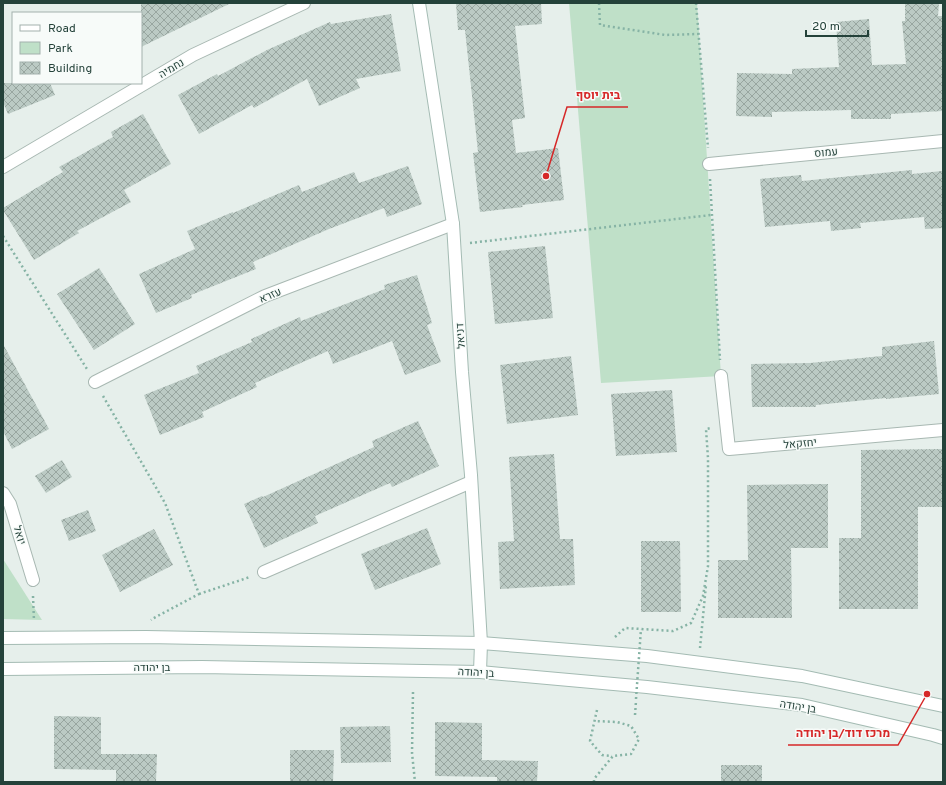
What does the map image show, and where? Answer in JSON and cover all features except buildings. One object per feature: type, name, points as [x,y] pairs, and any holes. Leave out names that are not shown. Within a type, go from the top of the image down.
[{"type":"street","name":"נחמיה","points":[[3,167],[193,55],[304,3]]},
{"type":"street","name":"דניאל","points":[[419,3],[454,245],[481,643],[480,672]]},
{"type":"street","name":"עמוס","points":[[709,164],[943,141]]},
{"type":"street","name":"עזרא","points":[[95,382],[265,296],[452,224]]},
{"type":"street","name":"יחזקאל","points":[[721,376],[729,449],[943,430]]},
{"type":"street","points":[[264,572],[471,482]]},
{"type":"street","name":"יואל","points":[[3,493],[10,504],[33,580]]},
{"type":"street","points":[[3,638],[146,637],[481,643],[647,656],[802,676],[943,706]]},
{"type":"street","name":"בן יהודה","points":[[3,669],[202,667],[480,672],[647,688],[802,706],[943,738]]},
{"type":"path","points":[[599,3],[600,25],[665,35],[698,34]]},
{"type":"path","points":[[696,3],[709,164],[721,376]]},
{"type":"path","points":[[454,245],[711,214]]},
{"type":"path","points":[[3,236],[95,382],[165,503],[200,594]]},
{"type":"path","points":[[699,663],[708,566],[708,458],[706,429],[726,423]]},
{"type":"path","points":[[635,715],[641,629],[673,631],[691,623],[703,596],[708,566]]},
{"type":"path","points":[[146,637],[152,619],[200,594],[264,572]]},
{"type":"path","points":[[33,580],[35,638]]},
{"type":"path","points":[[413,692],[412,752],[415,782]]},
{"type":"path","points":[[595,721],[617,722],[631,726],[639,739],[631,754],[613,756],[602,755],[590,741],[597,710]]},
{"type":"path","points":[[594,782],[594,779],[613,756]]},
{"type":"green space","points":[[569,3],[697,3],[721,376],[601,383]]},
{"type":"green space","points":[[3,559],[42,620],[3,619]]},
{"type":"place","name":"בית יוסף","points":[[546,176]]},
{"type":"place","name":"מרכז דוד/בן יהודה","points":[[927,694]]}]
